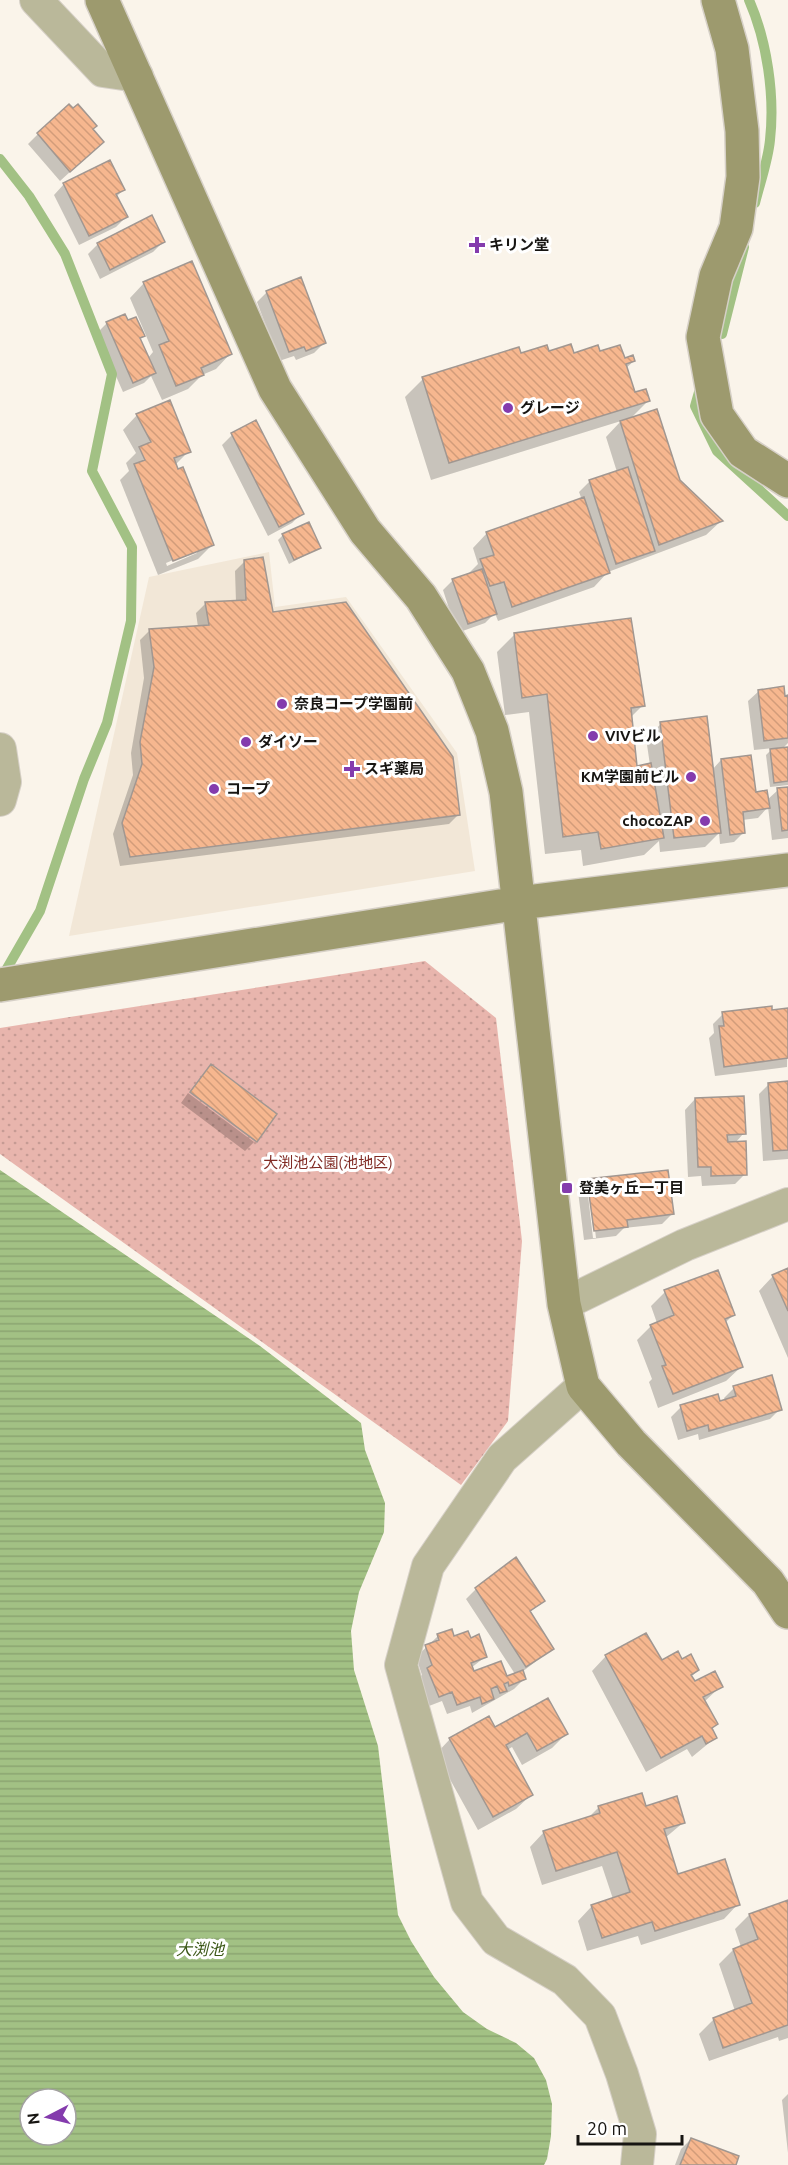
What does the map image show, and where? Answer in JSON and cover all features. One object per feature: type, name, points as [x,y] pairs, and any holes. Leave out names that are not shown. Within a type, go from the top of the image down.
[{"type":"street","points":[[36,0],[103,71],[137,76]]},
{"type":"street","points":[[102,0],[275,389],[365,531],[421,597],[468,671],[495,741],[506,792],[564,1304],[582,1386],[631,1443],[768,1582],[788,1612]]},
{"type":"street","points":[[718,0],[732,49],[742,131],[743,177],[736,228],[716,276],[703,337],[717,415],[743,452],[788,482]]},
{"type":"street","points":[[0,749],[5,782],[0,800]]},
{"type":"street","points":[[0,985],[519,903],[788,870]]},
{"type":"street","points":[[564,1304],[685,1245],[788,1204]]},
{"type":"street","points":[[582,1386],[502,1458],[428,1566],[400,1665],[467,1902],[496,1940],[565,1980],[600,2016],[622,2074],[640,2134],[637,2165]]},
{"type":"shaded area","name":"奈良コープ学園前","points":[[269,552],[275,607],[346,597],[457,753],[475,871],[69,936],[149,577]]},
{"type":"green space","name":"大渕池公園(池地区)","points":[[425,961],[496,1018],[522,1241],[508,1421],[461,1485],[0,1154],[0,1028]]},
{"type":"water","name":"大渕池","points":[[0,1170],[260,1346],[361,1423],[365,1450],[385,1503],[384,1532],[359,1592],[351,1631],[354,1670],[378,1746],[398,1915],[411,1941],[434,1977],[463,2012],[487,2029],[516,2043],[534,2058],[546,2080],[552,2104],[551,2136],[544,2165],[0,2165]]},
{"type":"building","points":[[69,104],[73,108],[78,104],[97,126],[93,129],[104,142],[70,172],[37,133]]},
{"type":"building","points":[[110,160],[125,190],[116,194],[128,217],[89,236],[63,183]]},
{"type":"building","points":[[152,215],[165,242],[110,270],[97,243]]},
{"type":"building","points":[[192,261],[232,354],[201,368],[204,375],[176,386],[159,345],[169,341],[143,282]]},
{"type":"building","points":[[301,277],[326,343],[306,351],[304,347],[289,352],[266,291]]},
{"type":"building","points":[[125,314],[128,320],[136,317],[145,336],[140,338],[156,373],[133,383],[106,322]]},
{"type":"building","points":[[571,344],[574,353],[598,345],[600,351],[620,345],[625,358],[633,355],[635,361],[626,364],[635,392],[646,389],[650,401],[449,463],[422,377],[519,347],[521,353],[547,345],[549,351]]},
{"type":"building","points":[[170,400],[191,452],[174,458],[178,469],[183,467],[214,545],[173,561],[134,464],[145,460],[139,447],[151,442],[136,414]]},
{"type":"building","points":[[657,409],[680,480],[723,521],[659,545],[620,421]]},
{"type":"building","points":[[256,420],[304,514],[279,527],[231,433]]},
{"type":"building","points":[[628,467],[655,551],[616,564],[589,480]]},
{"type":"building","points":[[584,497],[610,573],[512,607],[504,582],[490,586],[480,559],[494,555],[486,532]]},
{"type":"building","points":[[309,522],[321,548],[294,560],[282,534]]},
{"type":"building","name":"奈良コープ学園前","points":[[263,557],[273,612],[346,602],[453,757],[460,815],[130,857],[122,823],[142,764],[140,742],[154,667],[149,629],[209,625],[205,602],[246,600],[244,560]]},
{"type":"building","points":[[482,569],[497,614],[468,624],[452,579]]},
{"type":"building","name":"VIVビル","points":[[631,618],[645,706],[631,708],[637,766],[651,763],[664,838],[601,849],[598,832],[563,837],[547,694],[522,698],[514,633]]},
{"type":"building","points":[[784,686],[785,696],[788,695],[788,738],[764,741],[758,690]]},
{"type":"building","name":"KM学園前ビル","points":[[707,716],[721,833],[674,838],[660,722]]},
{"type":"building","points":[[788,747],[788,781],[774,783],[770,749]]},
{"type":"building","points":[[751,755],[756,792],[767,790],[770,808],[743,812],[745,833],[730,835],[721,759]]},
{"type":"building","points":[[788,787],[788,830],[782,831],[777,788]]},
{"type":"building","points":[[772,1006],[772,1010],[788,1008],[788,1058],[724,1067],[719,1026],[724,1026],[722,1012]]},
{"type":"building","points":[[211,1064],[277,1114],[257,1142],[190,1092]]},
{"type":"building","points":[[788,1081],[788,1150],[773,1151],[768,1083]]},
{"type":"building","points":[[744,1096],[746,1134],[727,1135],[728,1142],[746,1141],[747,1175],[711,1176],[711,1167],[698,1167],[695,1098]]},
{"type":"building","points":[[668,1170],[674,1214],[627,1220],[628,1227],[594,1231],[587,1179]]},
{"type":"building","points":[[788,1268],[788,1311],[772,1275]]},
{"type":"building","points":[[718,1270],[735,1315],[725,1319],[743,1367],[673,1394],[662,1366],[666,1365],[650,1325],[674,1315],[664,1290]]},
{"type":"building","points":[[772,1375],[782,1410],[709,1431],[708,1425],[687,1431],[680,1405],[718,1394],[720,1401],[736,1396],[733,1386]]},
{"type":"building","points":[[516,1557],[545,1601],[530,1611],[554,1649],[526,1667],[475,1588]]},
{"type":"building","points":[[452,1629],[454,1636],[468,1631],[471,1638],[479,1634],[487,1657],[471,1663],[474,1671],[501,1661],[507,1676],[523,1670],[526,1679],[509,1686],[508,1682],[504,1684],[507,1691],[500,1693],[497,1686],[491,1689],[494,1699],[482,1704],[480,1697],[457,1705],[452,1692],[439,1697],[427,1668],[432,1665],[425,1645],[439,1640],[437,1634]]},
{"type":"building","points":[[646,1633],[662,1660],[678,1651],[682,1659],[691,1654],[699,1670],[691,1675],[695,1681],[715,1671],[723,1687],[703,1697],[718,1724],[712,1728],[717,1738],[706,1744],[702,1736],[661,1758],[605,1655]]},
{"type":"building","points":[[548,1698],[568,1734],[537,1751],[527,1733],[506,1745],[533,1795],[493,1817],[449,1738],[489,1716],[495,1727]]},
{"type":"building","points":[[642,1793],[646,1806],[677,1796],[685,1823],[664,1829],[678,1874],[725,1859],[740,1905],[655,1931],[652,1922],[602,1938],[591,1905],[630,1892],[617,1852],[556,1871],[543,1831],[600,1813],[598,1806]]},
{"type":"building","points":[[788,1900],[788,2025],[723,2048],[713,2018],[752,2003],[733,1949],[758,1939],[749,1914]]},
{"type":"building","points":[[691,2138],[739,2156],[736,2165],[680,2165]]},
{"type":"waterway","points":[[749,0],[765,50],[771,105],[769,148],[755,203]]},
{"type":"waterway","points":[[0,159],[29,196],[65,254],[112,374],[92,471],[132,547],[131,621],[107,723],[84,779],[40,911],[2,977]]},
{"type":"waterway","points":[[722,334],[744,247]]},
{"type":"waterway","points":[[699,392],[695,406],[717,451],[788,516]]},
{"type":"place","name":"キリン堂","points":[[477,245]]},
{"type":"place","name":"グレージ","points":[[508,408]]},
{"type":"place","name":"奈良コープ学園前","points":[[282,704]]},
{"type":"place","name":"VIVビル","points":[[593,736]]},
{"type":"place","name":"ダイソー","points":[[246,742]]},
{"type":"place","name":"スギ薬局","points":[[352,769]]},
{"type":"place","name":"KM学園前ビル","points":[[691,777]]},
{"type":"place","name":"コープ","points":[[214,789]]},
{"type":"place","name":"chocoZAP","points":[[705,821]]},
{"type":"place","name":"登美ヶ丘一丁目","points":[[567,1188]]}]
